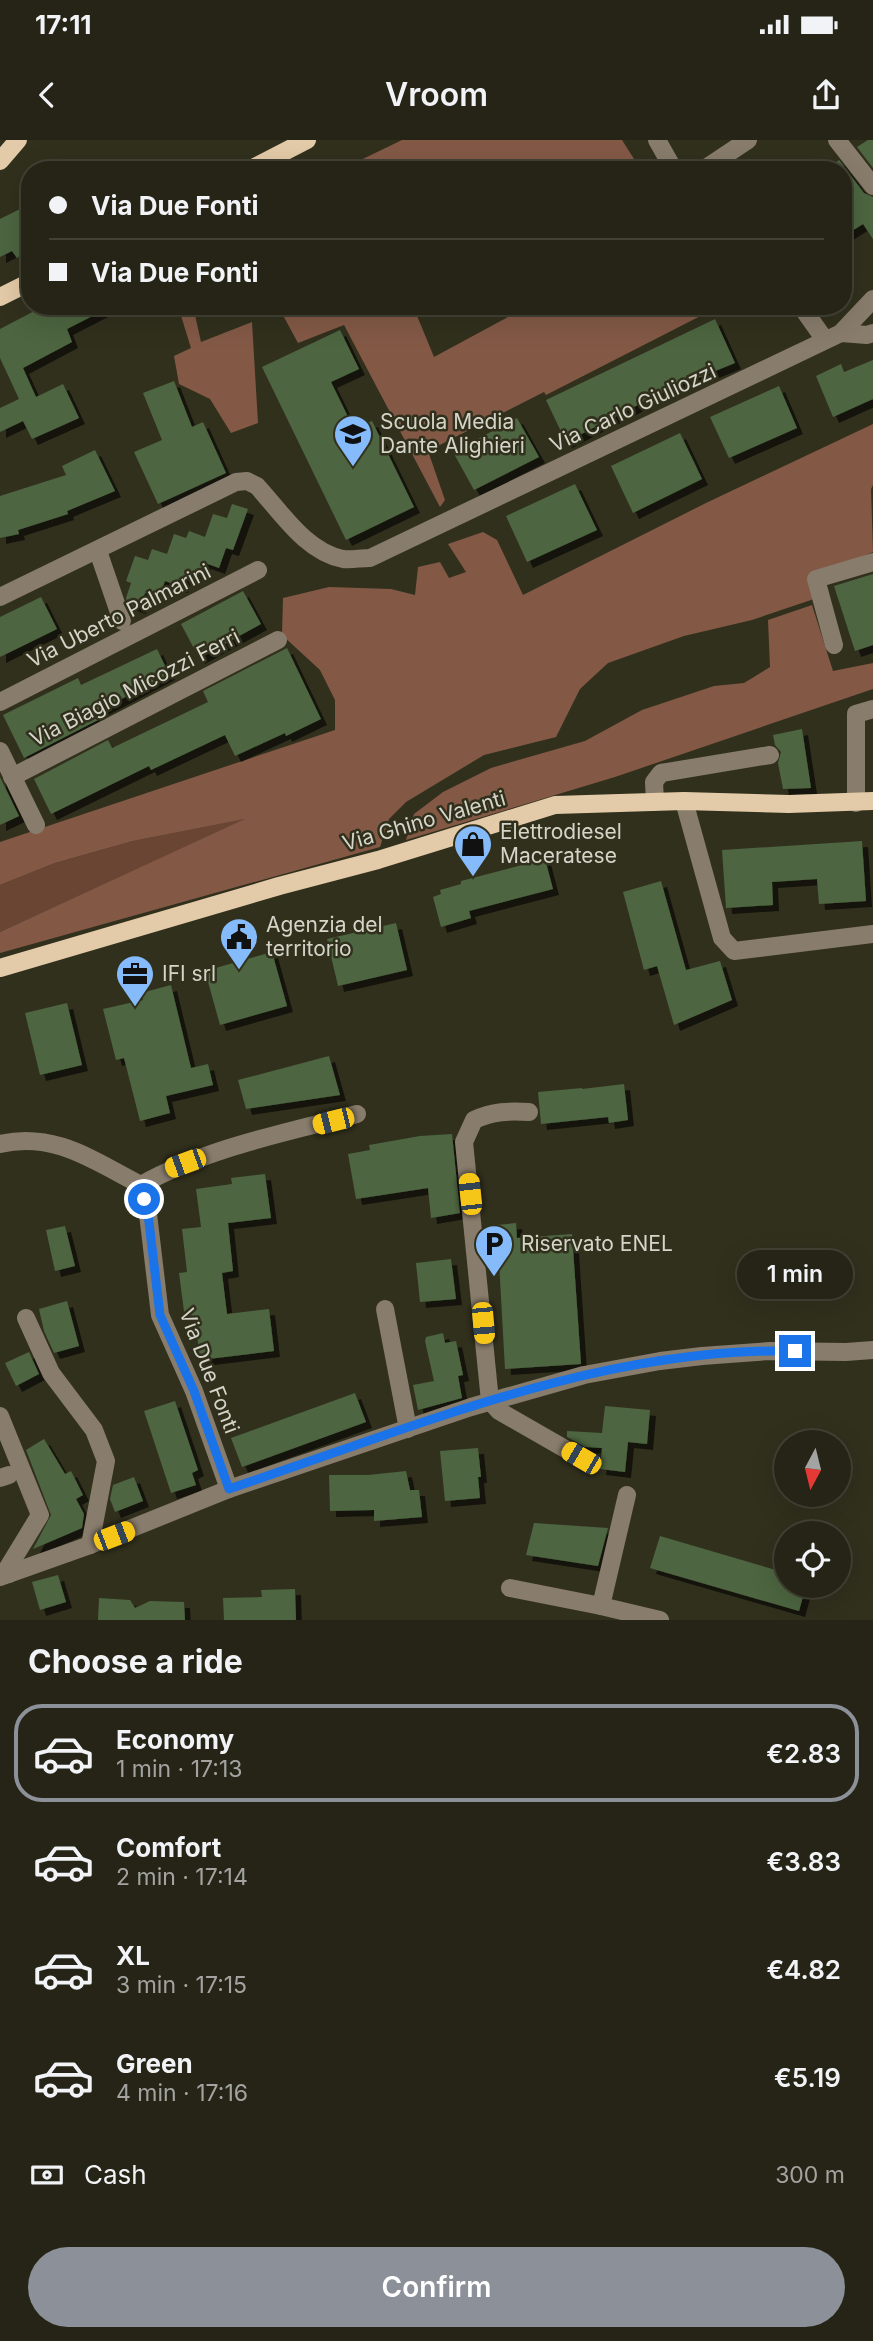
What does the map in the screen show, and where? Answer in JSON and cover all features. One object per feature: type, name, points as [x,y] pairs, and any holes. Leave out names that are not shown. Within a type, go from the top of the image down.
[{"type":"main road","points":[[0,161],[18,140]]},
{"type":"main road","points":[[266,161],[307,140]]},
{"type":"main road","points":[[0,297],[21,286]]},
{"type":"main road","name":"Via Ghino Valenti","points":[[0,968],[279,886],[378,860],[555,805],[684,801],[865,802]]},
{"type":"street","points":[[657,140],[669,161]]},
{"type":"street","points":[[716,161],[748,140]]},
{"type":"street","points":[[837,140],[873,186]]},
{"type":"street","name":"Via Carlo Giuliozzi","points":[[0,597],[236,482],[247,481],[257,485],[304,538],[322,552],[345,559],[370,558],[833,337],[873,299]]},
{"type":"street","points":[[810,315],[833,337],[873,333]]},
{"type":"street","points":[[98,551],[122,621]]},
{"type":"street","points":[[834,645],[816,579],[873,562]]},
{"type":"street","name":"Via Uberto Palmarini","points":[[0,702],[258,570]]},
{"type":"street","name":"Via Biagio Micozzi Ferri","points":[[12,777],[278,640]]},
{"type":"street","points":[[865,802],[856,714],[873,709]]},
{"type":"street","points":[[655,802],[654,782],[661,773],[770,755]]},
{"type":"street","points":[[1,757],[36,825]]},
{"type":"street","points":[[684,801],[722,938],[734,951],[873,934]]},
{"type":"street","points":[[529,1112],[501,1111],[487,1114],[474,1120],[464,1142],[490,1401],[499,1411],[581,1458]]},
{"type":"street","points":[[0,1144],[20,1139],[65,1146],[141,1185],[167,1170],[203,1157],[356,1114]]},
{"type":"street","name":"Via Due Fonti","points":[[141,1185],[148,1214],[160,1315],[194,1391],[229,1489]]},
{"type":"street","points":[[385,1309],[408,1429]]},
{"type":"street","points":[[26,1318],[51,1373],[94,1430],[106,1461],[90,1545]]},
{"type":"street","points":[[4,1576],[90,1545],[229,1489],[490,1401],[584,1375],[669,1360],[770,1351],[873,1350]]},
{"type":"street","points":[[0,1416],[40,1515],[4,1576]]},
{"type":"street","points":[[601,1606],[627,1496]]},
{"type":"street","points":[[510,1588],[660,1620]]},
{"type":"shaded area","points":[[402,140],[622,140],[635,161],[359,161]]},
{"type":"shaded area","points":[[181,315],[195,315],[201,342],[252,322],[258,423],[231,433],[210,399],[179,384],[174,356],[191,348]]},
{"type":"shaded area","points":[[283,315],[417,315],[434,357],[507,315],[702,315],[546,395],[544,392],[428,451],[445,500],[440,507],[344,325],[298,343]]},
{"type":"shaded area","points":[[873,424],[873,552],[813,577],[814,599],[752,620],[684,636],[608,663],[580,689],[556,737],[484,755],[406,802],[389,819],[380,847],[0,953],[0,932],[245,819],[133,841],[55,863],[0,885],[0,842],[335,730],[335,700],[320,670],[282,635],[283,598],[329,587],[391,589],[415,595],[418,567],[440,562],[449,578],[466,572],[448,544],[483,532],[497,540],[523,595],[706,503]]},
{"type":"shaded area","points":[[812,605],[833,671],[873,663],[873,689],[615,777],[406,840],[414,814],[443,792],[491,768],[585,741],[642,710],[714,686],[744,683],[770,667],[768,620]]},
{"type":"shaded area","points":[[249,818],[0,932],[0,885],[55,863],[133,841]]},
{"type":"building","points":[[873,140],[873,168],[857,147]]},
{"type":"building","points":[[852,177],[864,193],[873,197],[873,239],[863,224],[852,231]]},
{"type":"building","points":[[21,208],[21,256],[17,258],[12,251],[0,257],[0,219]]},
{"type":"building","points":[[27,315],[94,315],[67,329],[72,342],[23,368],[36,397],[63,384],[79,418],[32,439],[23,421],[0,432],[0,408],[19,399],[0,358],[0,329]]},
{"type":"building","points":[[715,319],[735,363],[661,393],[566,442],[546,400]]},
{"type":"building","name":"Scuola Media Dante Alighieri","points":[[340,330],[359,369],[331,382],[354,429],[372,421],[414,507],[346,540],[262,367]]},
{"type":"building","points":[[873,360],[873,399],[833,417],[816,376],[841,364],[844,372]]},
{"type":"building","points":[[174,381],[192,427],[203,422],[226,473],[158,504],[134,452],[162,440],[143,393]]},
{"type":"building","points":[[779,386],[797,428],[729,458],[710,417]]},
{"type":"building","points":[[517,418],[539,457],[474,490],[453,452]]},
{"type":"building","points":[[680,433],[702,479],[633,513],[611,466]]},
{"type":"building","points":[[95,450],[115,491],[67,511],[68,514],[18,530],[19,534],[0,538],[0,496],[66,475],[62,466]]},
{"type":"building","points":[[575,484],[597,530],[527,562],[506,516]]},
{"type":"building","points":[[232,504],[248,509],[233,550],[226,548],[219,568],[205,563],[201,575],[187,571],[182,587],[165,581],[159,597],[145,593],[140,608],[128,604],[126,598],[131,583],[126,581],[135,556],[148,560],[152,549],[167,554],[174,534],[186,538],[189,531],[205,537],[213,514],[227,518]]},
{"type":"building","points":[[873,574],[873,645],[855,651],[834,586]]},
{"type":"building","points":[[243,591],[261,624],[199,658],[181,624]]},
{"type":"building","points":[[41,597],[57,629],[0,657],[0,617]]},
{"type":"building","points":[[287,648],[321,719],[235,756],[225,735],[151,770],[149,766],[51,814],[34,779],[108,740],[112,748],[208,702],[203,691]]},
{"type":"building","points":[[157,649],[169,674],[95,713],[98,720],[24,758],[3,715],[78,678],[81,685]]},
{"type":"building","points":[[802,729],[811,788],[783,789],[778,763],[781,752],[775,745],[773,735]]},
{"type":"building","points":[[0,777],[19,816],[0,825]]},
{"type":"building","points":[[862,841],[866,901],[819,904],[817,879],[772,882],[773,905],[726,908],[722,850]]},
{"type":"building","points":[[545,859],[553,889],[469,911],[471,918],[441,927],[433,897],[441,894],[440,890],[461,884],[461,881]]},
{"type":"building","points":[[661,881],[686,970],[720,961],[732,1000],[674,1025],[657,966],[644,970],[623,892]]},
{"type":"building","points":[[396,923],[407,970],[338,986],[327,939]]},
{"type":"building","points":[[272,952],[287,1006],[220,1025],[205,971]]},
{"type":"building","points":[[171,985],[191,1068],[208,1064],[213,1085],[166,1096],[170,1113],[140,1121],[124,1058],[116,1060],[103,1009],[143,1000],[141,993]]},
{"type":"building","points":[[67,1003],[82,1065],[40,1075],[25,1013]]},
{"type":"building","points":[[329,1056],[340,1095],[246,1109],[238,1080]]},
{"type":"building","points":[[624,1084],[628,1120],[609,1123],[608,1117],[541,1124],[538,1092]]},
{"type":"building","points":[[452,1134],[460,1213],[431,1218],[428,1188],[356,1199],[348,1154],[370,1150],[369,1145],[420,1136]]},
{"type":"building","points":[[265,1174],[271,1218],[228,1223],[233,1271],[222,1273],[227,1314],[269,1309],[274,1351],[200,1360],[195,1318],[185,1319],[179,1273],[187,1272],[182,1229],[201,1227],[196,1189],[232,1184],[231,1178]]},
{"type":"building","points":[[516,1223],[517,1238],[572,1234],[581,1364],[505,1369],[497,1225]]},
{"type":"building","points":[[65,1226],[75,1266],[55,1271],[46,1230]]},
{"type":"building","points":[[451,1259],[456,1299],[420,1302],[416,1263]]},
{"type":"building","points":[[67,1301],[79,1346],[54,1353],[44,1331],[39,1309]]},
{"type":"building","points":[[443,1333],[445,1343],[456,1341],[463,1375],[458,1376],[462,1398],[418,1410],[413,1385],[434,1381],[426,1337]]},
{"type":"building","points":[[29,1352],[39,1374],[16,1386],[5,1363]]},
{"type":"building","points":[[355,1393],[366,1422],[242,1467],[231,1438]]},
{"type":"building","points":[[175,1401],[198,1470],[192,1473],[196,1485],[171,1493],[144,1411]]},
{"type":"building","points":[[605,1406],[650,1410],[647,1444],[628,1442],[625,1472],[600,1469],[602,1448],[585,1447],[567,1437],[567,1431],[602,1433]]},
{"type":"building","points":[[44,1439],[65,1474],[71,1471],[83,1495],[76,1499],[84,1514],[82,1528],[33,1549],[51,1515],[26,1450]]},
{"type":"building","points":[[478,1448],[480,1498],[445,1501],[440,1451]]},
{"type":"building","points":[[406,1471],[410,1490],[419,1490],[422,1517],[374,1521],[374,1510],[330,1511],[329,1475]]},
{"type":"building","points":[[134,1477],[143,1501],[115,1512],[110,1499],[113,1485]]},
{"type":"building","points":[[534,1523],[608,1528],[598,1566],[526,1555]]},
{"type":"building","points":[[660,1536],[774,1569],[774,1598],[803,1598],[799,1611],[650,1568]]},
{"type":"building","points":[[58,1575],[66,1602],[40,1610],[32,1582]]},
{"type":"building","points":[[295,1589],[296,1620],[224,1620],[223,1598],[262,1597],[261,1590]]},
{"type":"building","points":[[99,1598],[130,1600],[135,1608],[150,1601],[184,1602],[185,1620],[98,1620]]},
{"type":"place","name":"Scuola Media Dante Alighieri","points":[[353,468]]},
{"type":"place","name":"Elettrodiesel Maceratese","points":[[473,878]]},
{"type":"place","name":"Agenzia del territorio","points":[[239,971]]},
{"type":"place","name":"IFI srl","points":[[135,1008]]},
{"type":"place","name":"Riservato ENEL","points":[[494,1278]]},
{"type":"route","points":[[144,1199],[160,1315],[194,1391],[229,1489],[471,1407],[584,1375],[702,1356],[795,1351]]}]
